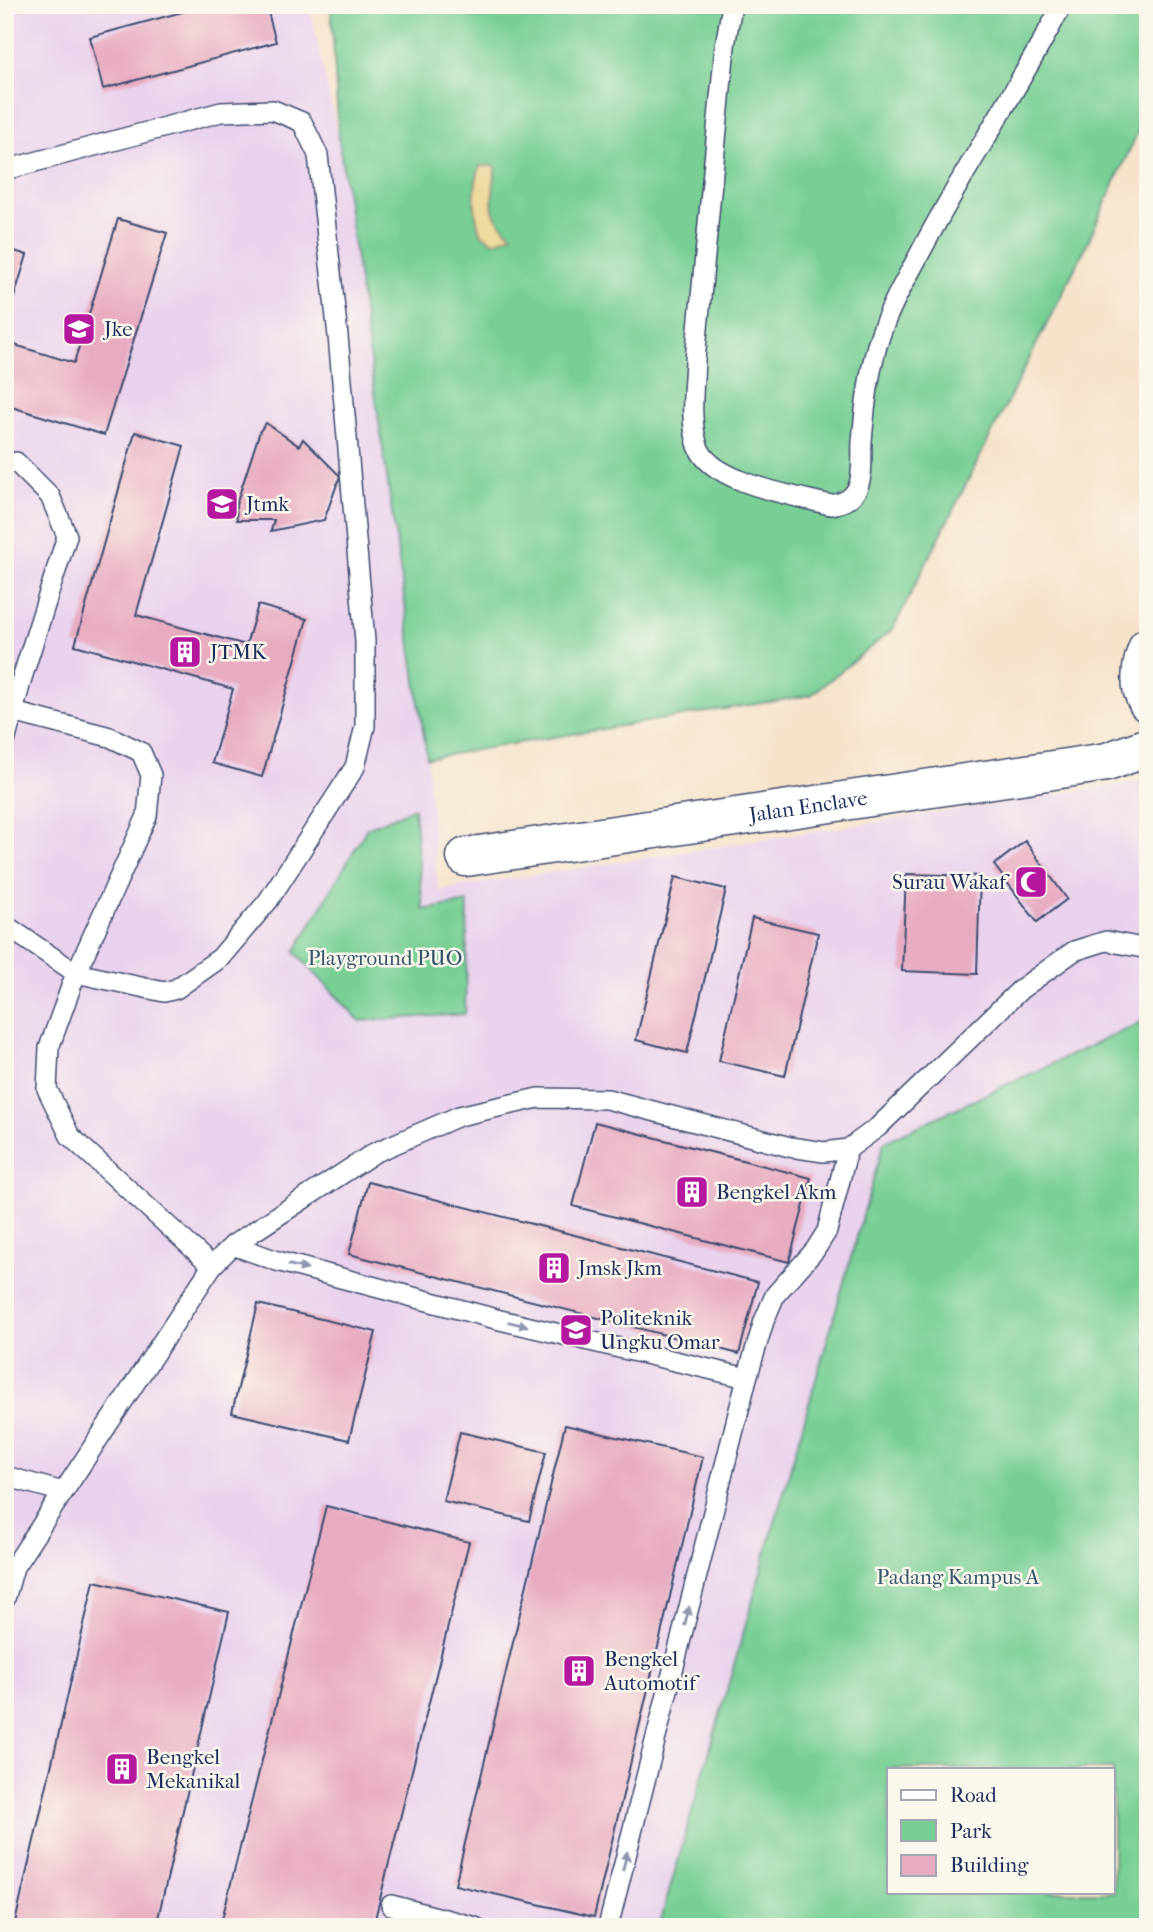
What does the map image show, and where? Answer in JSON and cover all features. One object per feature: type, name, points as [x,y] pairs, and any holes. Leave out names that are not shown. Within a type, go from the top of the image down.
[{"type":"street","points":[[1148,647],[1140,671],[1143,695],[1148,703]]},
{"type":"street","name":"Jalan Enclave","points":[[466,857],[1107,761],[1148,747]]},
{"type":"lane","points":[[732,5],[725,46],[695,360],[693,411],[698,447],[715,469],[741,480],[831,505],[845,502],[857,488],[862,466],[862,443],[871,368],[879,337],[890,312],[942,211],[1044,41],[1062,5]]},
{"type":"lane","points":[[5,170],[220,112],[273,110],[302,122],[317,155],[342,377],[365,641],[365,726],[355,767],[268,901],[220,958],[176,989],[164,992],[76,973],[5,925]]},
{"type":"lane","points":[[5,742],[13,712],[14,675],[67,536],[50,496],[16,462]]},
{"type":"lane","points":[[13,712],[120,742],[141,752],[151,775],[147,816],[76,973],[49,1048],[47,1089],[70,1136],[212,1266]]},
{"type":"lane","points":[[5,1599],[10,1566],[63,1492],[212,1266],[233,1245],[374,1153],[459,1116],[538,1098],[607,1099],[790,1147],[824,1152],[848,1149],[878,1127],[1021,989],[1074,951],[1106,941],[1148,949]]},
{"type":"lane","points":[[608,1927],[747,1378],[764,1321],[775,1295],[815,1250],[827,1231],[848,1149]]},
{"type":"lane","points":[[233,1245],[277,1261],[487,1316],[747,1378]]},
{"type":"lane","points":[[5,1476],[63,1492]]},
{"type":"lane","points":[[391,1905],[475,1927]]},
{"type":"shaded area","name":"Politeknik Ungku Omar","points":[[30,5],[309,5],[339,141],[427,758],[438,890],[1148,780],[1148,1927],[5,1927],[5,14]]},
{"type":"green space","points":[[331,5],[1148,5],[1148,109],[1084,250],[893,629],[811,695],[427,758],[339,141]]},
{"type":"green space","name":"Playground PUO","points":[[414,808],[423,910],[468,902],[465,1014],[360,1021],[295,952],[367,828]]},
{"type":"green space","name":"Padang Kampus A","points":[[1148,1019],[1148,1927],[659,1927],[884,1142]]},
{"type":"sand","points":[[480,166],[495,166],[493,211],[512,235],[494,242],[480,233],[476,216],[474,200]]},
{"type":"building","points":[[208,5],[266,5],[276,42],[103,89],[90,37]]},
{"type":"building","points":[[118,219],[167,233],[104,435],[5,405],[5,342],[74,363]]},
{"type":"building","points":[[5,248],[27,255],[6,323],[5,323]]},
{"type":"building","points":[[266,423],[299,446],[303,439],[340,476],[324,520],[271,531],[274,520],[237,520],[236,505],[260,431]]},
{"type":"building","points":[[135,432],[184,446],[136,615],[246,645],[258,605],[307,619],[262,777],[212,763],[233,689],[75,645]]},
{"type":"building","name":"Surau Wakaf","points":[[1025,841],[1067,899],[1037,922],[994,865]]},
{"type":"building","points":[[906,874],[980,876],[977,974],[902,971]]},
{"type":"building","points":[[675,877],[726,889],[687,1053],[636,1040]]},
{"type":"building","points":[[752,918],[818,933],[785,1076],[719,1061]]},
{"type":"building","name":"Bengkel Akm","points":[[595,1122],[811,1178],[789,1262],[573,1206]]},
{"type":"building","name":"Jmsk Jkm","points":[[368,1182],[758,1282],[739,1354],[349,1254]]},
{"type":"building","points":[[258,1304],[376,1332],[349,1440],[232,1413]]},
{"type":"building","name":"Bengkel Automotif","points":[[565,1425],[703,1457],[594,1917],[455,1885]]},
{"type":"building","points":[[460,1432],[546,1452],[529,1521],[443,1501]]},
{"type":"building","points":[[326,1506],[469,1542],[373,1927],[220,1927]]},
{"type":"building","name":"Bengkel Mekanikal","points":[[94,1581],[229,1612],[156,1927],[14,1927]]},
{"type":"place","name":"Jke","points":[[79,329]]},
{"type":"place","name":"Jtmk","points":[[222,504]]},
{"type":"place","name":"JTMK","points":[[185,652]]},
{"type":"place","name":"Surau Wakaf","points":[[1031,882]]},
{"type":"place","name":"Bengkel Akm","points":[[692,1192]]},
{"type":"place","name":"Jmsk Jkm","points":[[554,1268]]},
{"type":"place","name":"Politeknik Ungku Omar","points":[[576,1330]]},
{"type":"place","name":"Bengkel Automotif","points":[[579,1671]]},
{"type":"place","name":"Bengkel Mekanikal","points":[[122,1769]]}]
